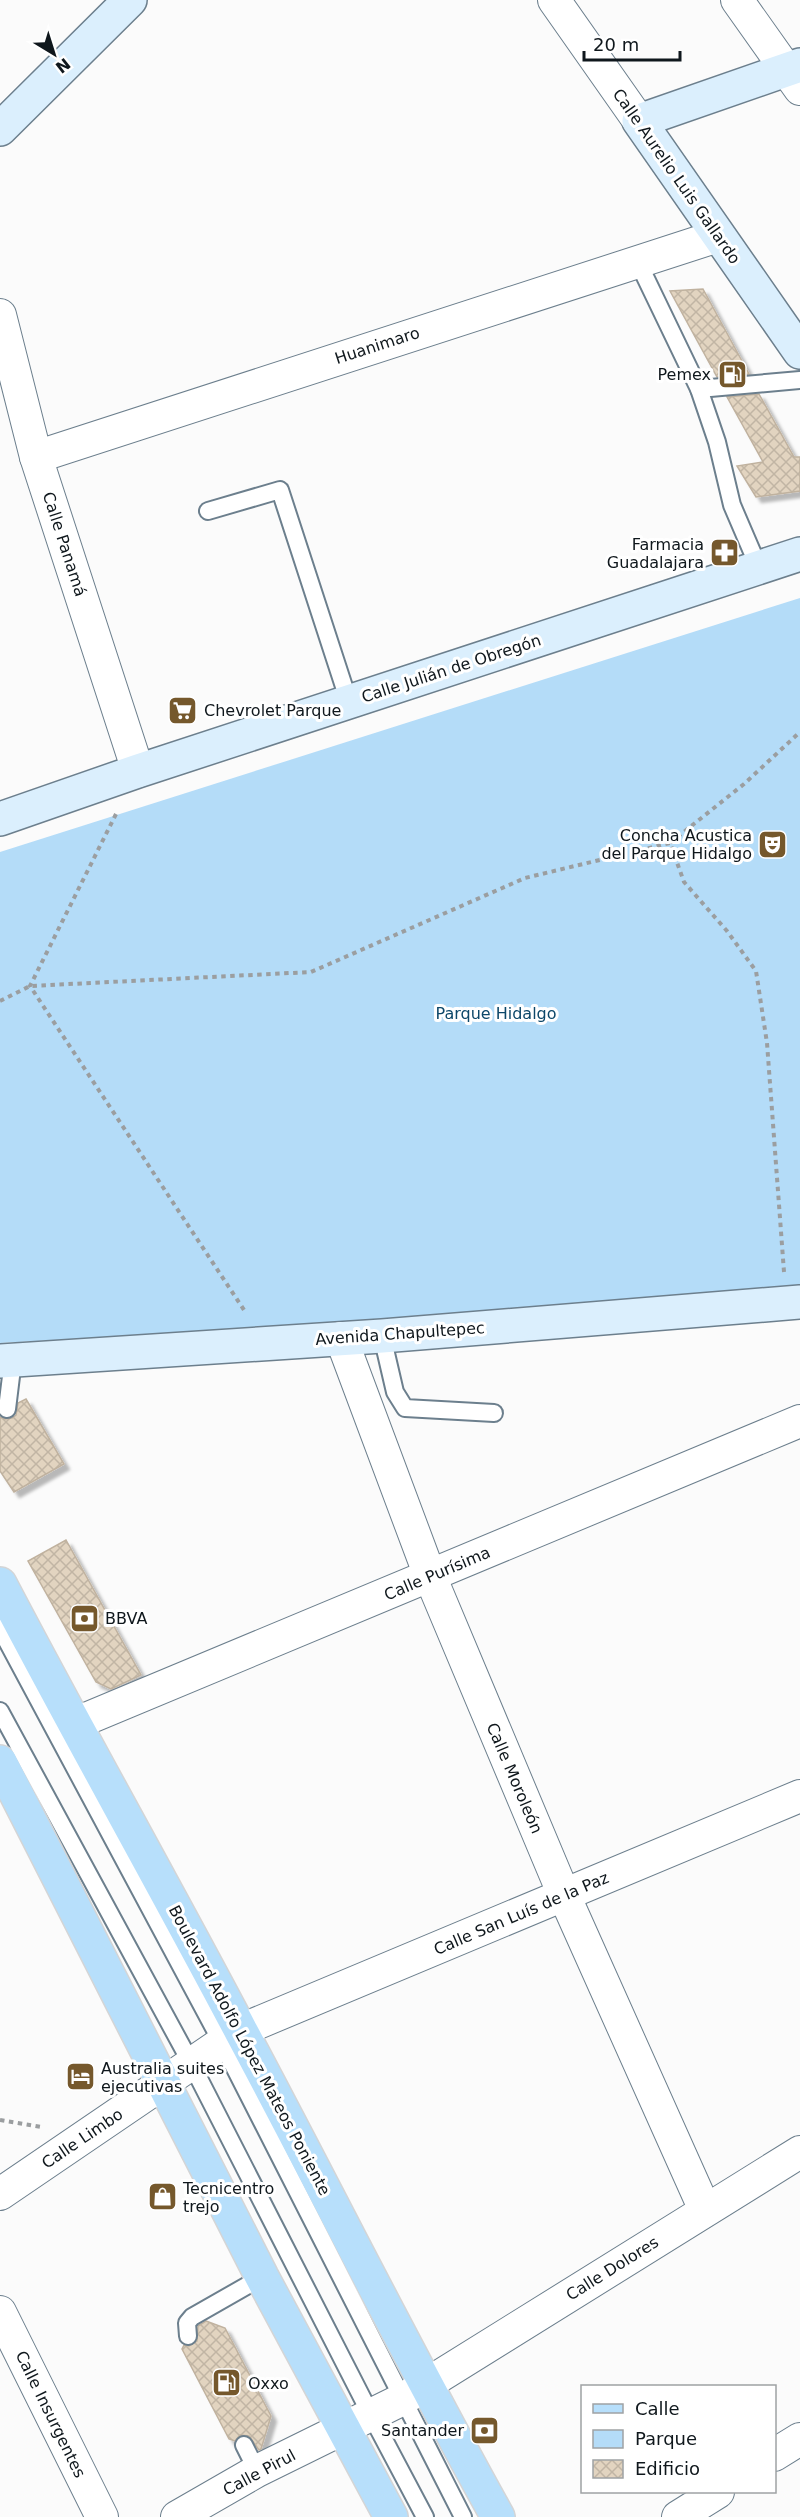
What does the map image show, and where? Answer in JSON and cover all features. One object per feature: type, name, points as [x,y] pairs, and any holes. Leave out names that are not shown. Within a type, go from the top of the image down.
[{"type":"main road","name":"Boulevard Adolfo López Mateos Poniente","points":[[0,1584],[74,1724],[232,2037],[339,2217],[414,2392],[498,2517]]},
{"type":"main road","points":[[0,1762],[262,2277],[391,2517]]},
{"type":"street","points":[[0,129],[130,0]]},
{"type":"street","name":"Calle Aurelio Luis Gallardo","points":[[554,0],[800,352]]},
{"type":"street","points":[[639,121],[795,75],[737,0]]},
{"type":"street","name":"Huanimaro","points":[[36,457],[637,260],[718,236]]},
{"type":"street","name":"Calle Panamá","points":[[0,315],[36,457],[138,771]]},
{"type":"street","name":"Calle Julián de Obregón","points":[[0,819],[138,771],[800,554]]},
{"type":"street","name":"Avenida Chapultepec","points":[[7,1361],[382,1336],[793,1302]]},
{"type":"street","name":"Calle Moroleón","points":[[341,1338],[430,1576],[564,1895],[705,2210]]},
{"type":"street","name":"Calle Purísima","points":[[74,1724],[800,1421]]},
{"type":"street","name":"Calle San Luís de la Paz","points":[[191,2063],[232,2037],[800,1796]]},
{"type":"street","name":"Calle Limbo","points":[[0,2194],[191,2063]]},
{"type":"street","name":"Calle Dolores","points":[[371,2415],[414,2392],[800,2152]]},
{"type":"street","name":"Calle Insurgentes","points":[[0,2312],[102,2517]]},
{"type":"street","name":"Calle Pirul","points":[[177,2517],[250,2458],[342,2429],[371,2415]]},
{"type":"street","points":[[776,2455],[800,2439]]},
{"type":"street","points":[[678,2517],[716,2493]]},
{"type":"lane","points":[[637,260],[699,389],[717,442],[732,505],[759,568]]},
{"type":"lane","points":[[699,389],[800,380]]},
{"type":"lane","points":[[208,511],[280,490],[349,702]]},
{"type":"lane","points":[[382,1336],[395,1392],[405,1408],[494,1413]]},
{"type":"lane","points":[[7,1361],[7,1409]]},
{"type":"lane","points":[[0,1628],[232,2037]]},
{"type":"lane","points":[[0,1711],[191,2063],[425,2517]]},
{"type":"lane","points":[[188,2336],[187,2324],[192,2317],[262,2277]]},
{"type":"lane","points":[[414,2392],[463,2517]]},
{"type":"path","points":[[0,1001],[30,986],[311,972],[525,878],[670,843],[744,784],[800,732]]},
{"type":"path","points":[[30,986],[138,771]]},
{"type":"path","points":[[670,843],[684,882],[728,931],[756,971],[767,1043],[793,1302]]},
{"type":"path","points":[[30,986],[266,1343]]},
{"type":"green space","name":"Parque Hidalgo","points":[[800,598],[800,1301],[0,1343],[0,852]]},
{"type":"building","points":[[703,289],[749,374],[717,377],[670,291]]},
{"type":"building","points":[[759,394],[794,457],[800,457],[800,491],[756,497],[737,466],[763,462],[727,397]]},
{"type":"building","points":[[26,1399],[64,1464],[14,1492],[0,1471],[0,1417],[12,1418],[16,1415],[18,1403]]},
{"type":"building","name":"BBVA","points":[[66,1540],[141,1675],[111,1689],[96,1682],[28,1561]]},
{"type":"building","name":"Oxxo","points":[[206,2321],[225,2328],[271,2416],[259,2450],[249,2436],[240,2435],[235,2441],[229,2439],[182,2349],[184,2345],[189,2346],[197,2341],[198,2326]]},
{"type":"place","name":"Pemex","points":[[732,374]]},
{"type":"place","name":"Farmacia Guadalajara","points":[[725,553]]},
{"type":"place","name":"Chevrolet Parque","points":[[183,710]]},
{"type":"place","name":"Concha Acustica del Parque Hidalgo","points":[[773,844]]},
{"type":"place","name":"BBVA","points":[[84,1618]]},
{"type":"place","name":"Australia suites ejecutivas","points":[[80,2077]]},
{"type":"place","name":"Tecnicentro trejo","points":[[162,2197]]},
{"type":"place","name":"Oxxo","points":[[227,2383]]},
{"type":"place","name":"Santander","points":[[485,2430]]}]
